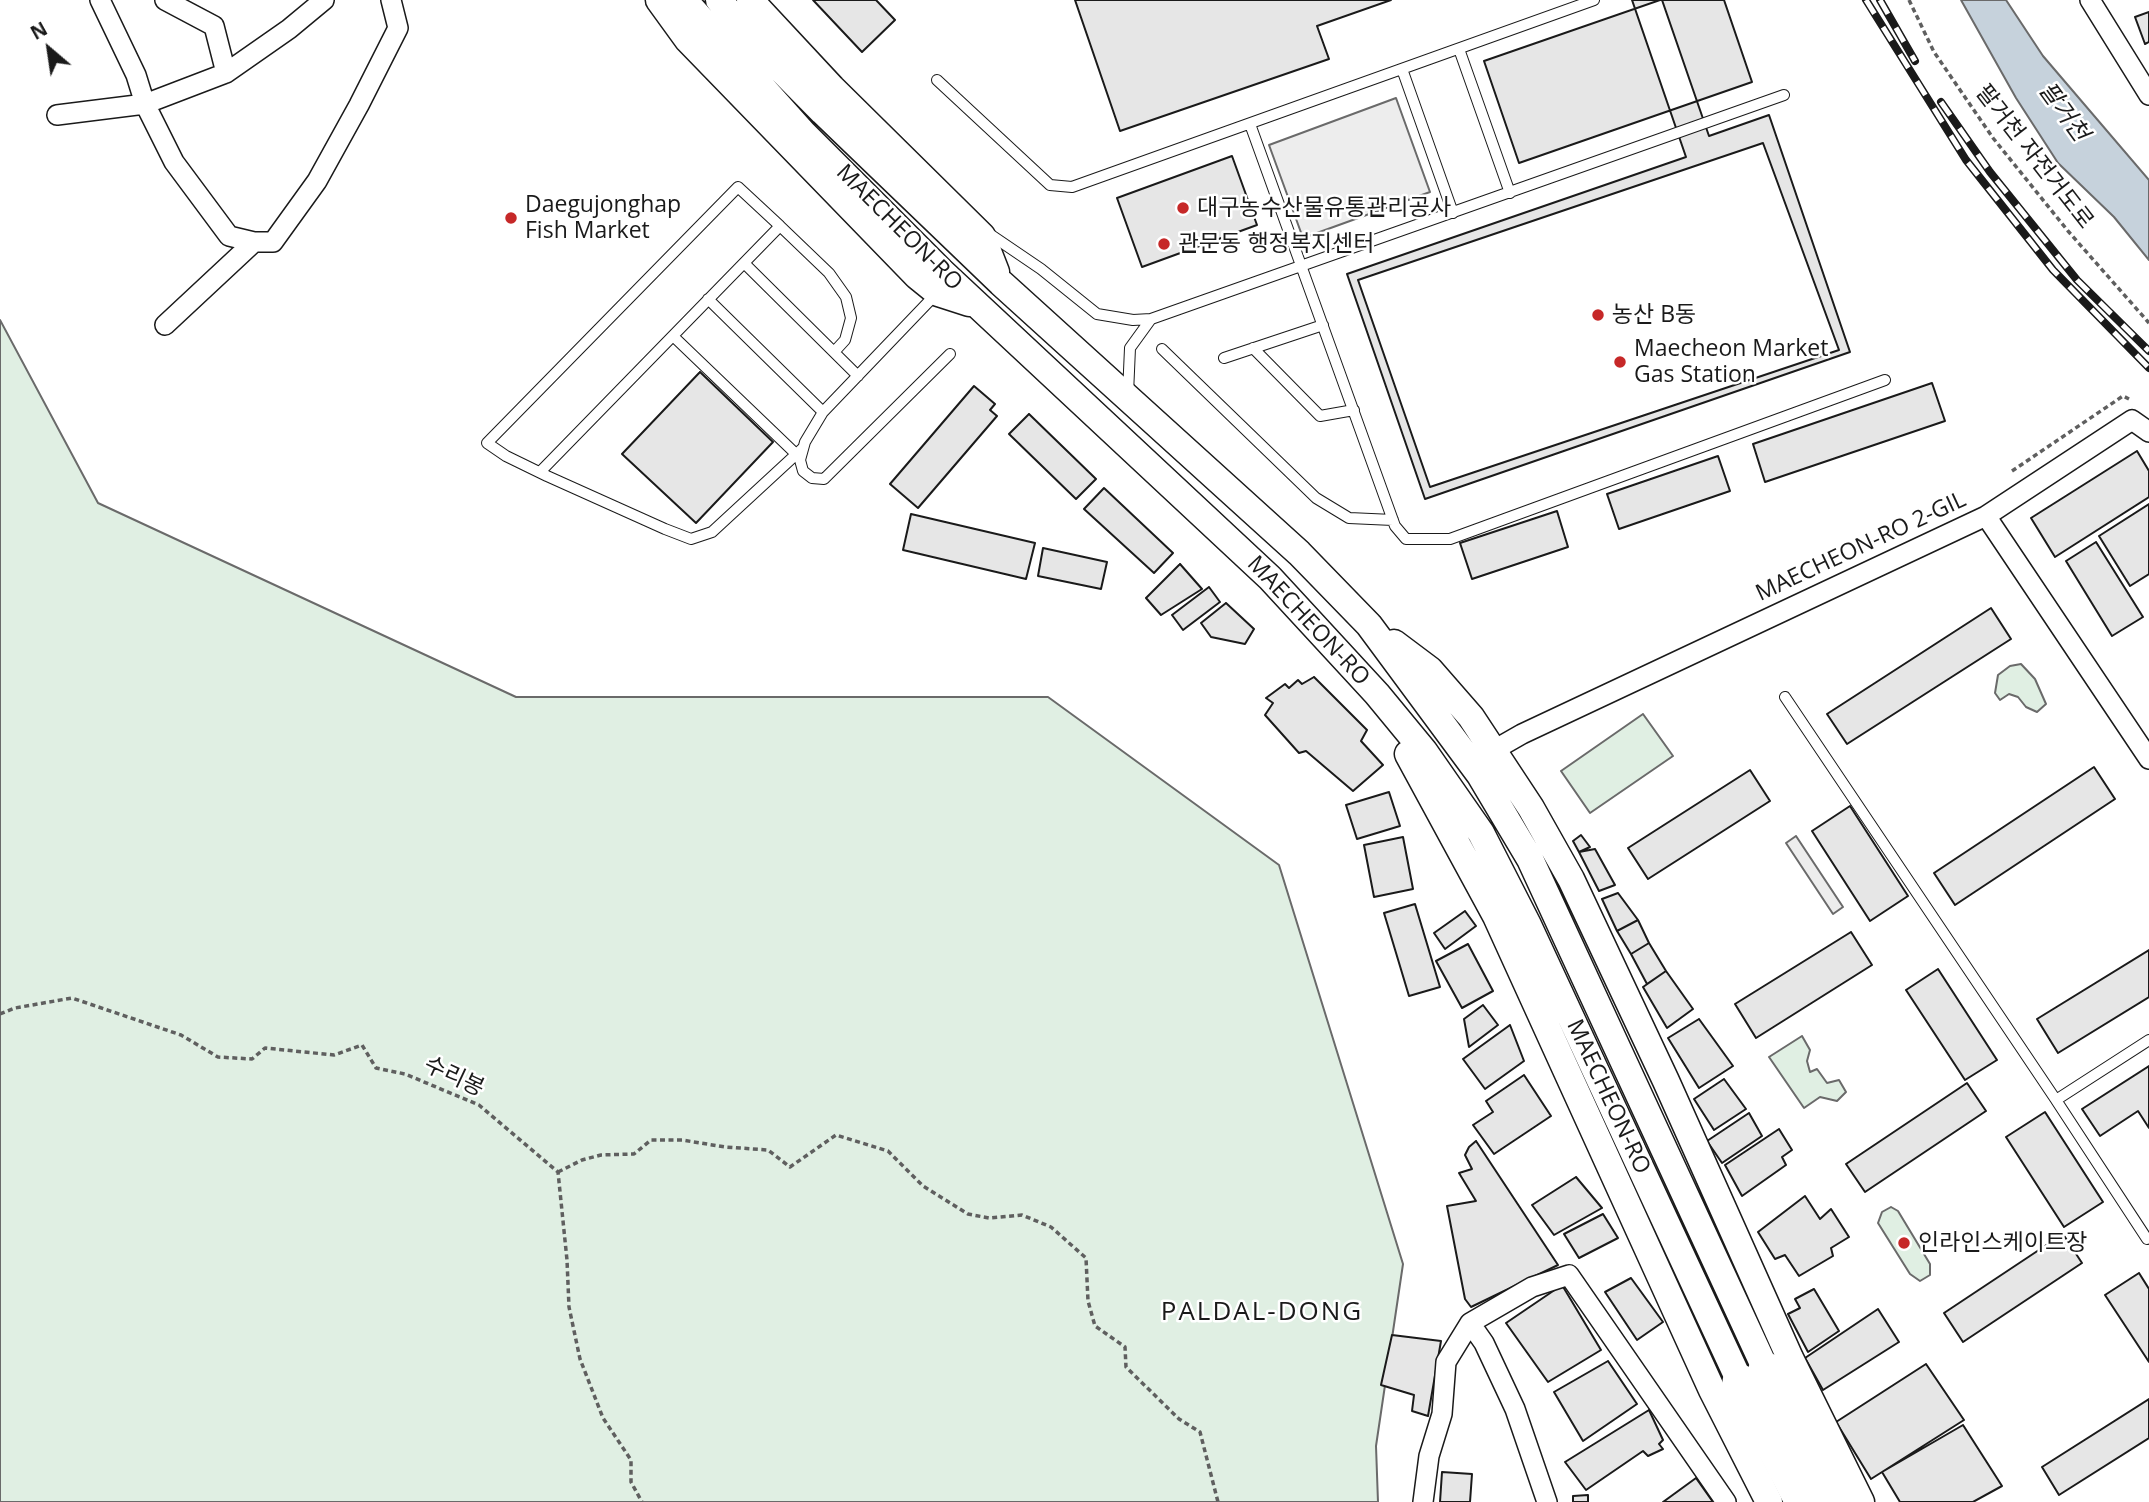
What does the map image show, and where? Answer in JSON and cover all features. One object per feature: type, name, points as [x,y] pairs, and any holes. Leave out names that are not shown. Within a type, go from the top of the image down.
[{"type":"highway","points":[[1753,1376],[1857,1499]]},
{"type":"highway","points":[[1753,1376],[1803,1502]]},
{"type":"main road","points":[[659,0],[688,40],[917,276],[938,293],[978,306]]},
{"type":"main road","name":"MAECHEON-RO","points":[[684,0],[803,134],[978,306],[1270,578],[1377,694],[1424,751],[1481,834],[1753,1376]]},
{"type":"main road","name":"MAECHEON-RO","points":[[719,0],[755,43],[1001,283],[1299,553],[1369,625],[1480,775],[1530,859],[1753,1376]]},
{"type":"main road","points":[[750,0],[832,88],[982,236],[1001,283]]},
{"type":"main road","points":[[1369,625],[1430,670],[1471,716],[1571,878],[1857,1499]]},
{"type":"main road","points":[[1377,694],[1496,916],[1712,1390],[1769,1502]]},
{"type":"street","points":[[100,0],[136,75],[145,104],[174,162],[229,236],[254,242],[273,242],[317,181],[398,28],[391,0]]},
{"type":"street","points":[[165,0],[214,26],[226,74]]},
{"type":"street","points":[[57,115],[145,104],[226,74],[324,0]]},
{"type":"street","points":[[2090,0],[2142,72],[2149,95]]},
{"type":"street","points":[[165,324],[254,242]]},
{"type":"street","points":[[1986,516],[2132,420],[2149,432]]},
{"type":"street","name":"MAECHEON-RO 2-GIL","points":[[1494,750],[1522,734],[1986,516],[2149,759]]},
{"type":"street","points":[[1423,1502],[1429,1456],[1442,1414],[1446,1362],[1470,1323],[1532,1287],[1569,1275],[1726,1502]]},
{"type":"street","points":[[1470,1323],[1484,1343],[1516,1409],[1547,1502]]},
{"type":"lane","points":[[937,80],[1050,185],[1072,187],[1594,0]]},
{"type":"lane","points":[[1458,49],[1510,193]]},
{"type":"lane","points":[[1402,69],[1453,213]]},
{"type":"lane","points":[[959,213],[1041,270],[1097,314],[1133,320],[1151,319],[1784,95]]},
{"type":"lane","points":[[1250,124],[1393,520],[1406,539],[1450,539],[1885,380]]},
{"type":"lane","points":[[834,352],[845,341],[851,318],[846,297],[829,273],[738,187],[487,443],[506,456],[665,529],[691,538],[712,532],[800,451],[823,412],[938,293]]},
{"type":"lane","points":[[540,472],[780,226]]},
{"type":"lane","points":[[744,263],[858,376]]},
{"type":"lane","points":[[708,299],[823,412]]},
{"type":"lane","points":[[1128,398],[1130,348],[1151,319]]},
{"type":"lane","points":[[1224,358],[1323,325]]},
{"type":"lane","points":[[673,336],[800,451],[803,471],[812,478],[824,479],[950,354]]},
{"type":"lane","points":[[1253,348],[1320,416],[1354,410]]},
{"type":"lane","points":[[1162,349],[1316,498],[1349,518],[1393,520]]},
{"type":"lane","points":[[1785,697],[2147,1239]]},
{"type":"lane","points":[[2056,1100],[2149,1040]]},
{"type":"path","name":"팔거천 자전거도로","points":[[1909,0],[1934,52],[1993,138],[2068,231],[2149,323]]},
{"type":"path","name":"수리봉","points":[[0,1014],[15,1008],[72,998],[181,1035],[218,1057],[252,1059],[265,1048],[334,1055],[362,1045],[376,1068],[405,1074],[479,1105],[558,1172]]},
{"type":"path","points":[[642,1502],[631,1482],[631,1460],[603,1418],[580,1359],[569,1307],[558,1172],[582,1160],[601,1155],[634,1154],[651,1140],[682,1140],[768,1150],[790,1167],[836,1135],[888,1151],[923,1186],[968,1214],[989,1218],[1022,1215],[1051,1227],[1086,1258],[1088,1301],[1095,1326],[1125,1347],[1126,1367],[1179,1419],[1200,1432],[1217,1502]]},
{"type":"green space","points":[[0,320],[98,503],[516,697],[1048,697],[1279,865],[1403,1264],[1376,1446],[1378,1502],[0,1502]]},
{"type":"green space","points":[[2021,664],[2035,679],[2046,704],[2037,712],[2026,707],[2018,697],[2009,694],[2000,700],[1995,693],[1998,675],[2010,666]]},
{"type":"green space","points":[[1643,714],[1673,756],[1590,813],[1561,771]]},
{"type":"green space","points":[[1802,1036],[1810,1050],[1807,1061],[1810,1072],[1817,1069],[1827,1083],[1839,1080],[1846,1092],[1837,1101],[1820,1097],[1804,1108],[1769,1057]]},
{"type":"green space","name":"인라인스케이트장","points":[[1891,1207],[1898,1211],[1930,1264],[1930,1275],[1920,1281],[1910,1274],[1878,1223],[1882,1212]]},
{"type":"shaded area","points":[[1396,98],[1430,192],[1303,238],[1269,145]]},
{"type":"shaded area","points":[[1796,836],[1843,907],[1833,914],[1786,843]]},
{"type":"water","name":"팔거천","points":[[1961,0],[2006,0],[2043,56],[2149,180],[2149,260],[2114,217],[2058,163],[2016,98]]},
{"type":"building","points":[[813,0],[876,0],[895,20],[862,52]]},
{"type":"building","points":[[1075,0],[1391,0],[1317,26],[1329,59],[1120,131]]},
{"type":"building","name":"농산 B동","points":[[1632,0],[1662,0],[1709,136],[1769,115],[1850,352],[1425,499],[1347,274],[1686,157]]},
{"type":"building","points":[[1660,0],[1724,0],[1752,82],[1519,163],[1484,61]]},
{"type":"building","points":[[2149,12],[2149,42],[2145,44],[2135,17]]},
{"type":"building","name":"농산 B동","points":[[1763,143],[1839,350],[1430,487],[1358,280]]},
{"type":"building","points":[[1232,156],[1257,225],[1142,267],[1117,198]]},
{"type":"building","points":[[700,372],[773,442],[696,523],[622,454]]},
{"type":"building","points":[[1932,383],[1945,421],[1765,482],[1753,444]]},
{"type":"building","points":[[974,386],[995,404],[990,410],[997,416],[918,508],[890,484]]},
{"type":"building","points":[[1029,414],[1096,479],[1076,499],[1009,434]]},
{"type":"building","points":[[2137,451],[2149,471],[2149,497],[2055,557],[2031,518]]},
{"type":"building","points":[[1718,456],[1730,491],[1619,529],[1607,494]]},
{"type":"building","points":[[1104,488],[1173,553],[1154,573],[1084,509]]},
{"type":"building","points":[[2149,504],[2149,574],[2130,586],[2099,536]]},
{"type":"building","points":[[1557,511],[1568,547],[1472,579],[1460,543]]},
{"type":"building","points":[[911,514],[1035,543],[1026,579],[903,550]]},
{"type":"building","points":[[2096,542],[2143,617],[2112,636],[2066,561]]},
{"type":"building","points":[[1043,548],[1107,562],[1101,589],[1038,576]]},
{"type":"building","points":[[1180,564],[1202,589],[1161,615],[1146,598]]},
{"type":"building","points":[[1209,587],[1220,602],[1183,630],[1172,615]]},
{"type":"building","points":[[1226,603],[1254,629],[1245,644],[1211,637],[1201,623]]},
{"type":"building","points":[[1991,608],[2011,639],[1847,744],[1827,714]]},
{"type":"building","points":[[1314,677],[1367,730],[1361,741],[1383,765],[1353,791],[1306,751],[1299,753],[1265,715],[1273,703],[1266,698],[1285,684],[1289,688],[1298,680],[1302,684]]},
{"type":"building","points":[[2094,767],[2115,799],[1955,905],[1934,873]]},
{"type":"building","points":[[1750,770],[1770,801],[1648,879],[1628,848]]},
{"type":"building","points":[[1389,792],[1400,826],[1357,839],[1346,805]]},
{"type":"building","points":[[1850,806],[1908,896],[1870,921],[1812,831]]},
{"type":"building","points":[[1581,835],[1590,847],[1579,852],[1573,841]]},
{"type":"building","points":[[1403,837],[1413,889],[1374,897],[1364,845]]},
{"type":"building","points":[[1595,849],[1615,885],[1599,891],[1579,852]]},
{"type":"building","points":[[1618,893],[1638,920],[1617,931],[1602,899]]},
{"type":"building","points":[[1415,904],[1440,987],[1409,996],[1384,913]]},
{"type":"building","points":[[1465,911],[1476,926],[1445,949],[1434,933]]},
{"type":"building","points":[[1638,920],[1649,943],[1631,954],[1617,931]]},
{"type":"building","points":[[1851,932],[1872,965],[1756,1038],[1735,1004]]},
{"type":"building","points":[[1649,943],[1666,971],[1647,984],[1631,954]]},
{"type":"building","points":[[1468,944],[1493,991],[1462,1008],[1436,961]]},
{"type":"building","points":[[2149,950],[2149,997],[2058,1053],[2037,1019]]},
{"type":"building","points":[[1938,969],[1997,1060],[1965,1080],[1906,990]]},
{"type":"building","points":[[1666,971],[1693,1009],[1667,1028],[1643,987]]},
{"type":"building","points":[[1483,1005],[1498,1025],[1469,1047],[1464,1019]]},
{"type":"building","points":[[1699,1019],[1733,1066],[1699,1088],[1668,1038]]},
{"type":"building","points":[[1510,1025],[1524,1061],[1485,1089],[1463,1059]]},
{"type":"building","points":[[2149,1066],[2149,1128],[2138,1111],[2100,1136],[2082,1109]]},
{"type":"building","points":[[1524,1075],[1551,1116],[1494,1154],[1473,1125],[1493,1112],[1486,1101]]},
{"type":"building","points":[[1724,1079],[1746,1109],[1714,1130],[1694,1099]]},
{"type":"building","points":[[1967,1083],[1986,1111],[1865,1192],[1846,1164]]},
{"type":"building","points":[[2045,1112],[2103,1202],[2064,1227],[2006,1137]]},
{"type":"building","points":[[1749,1113],[1762,1136],[1722,1163],[1707,1141]]},
{"type":"building","points":[[1779,1129],[1792,1150],[1782,1157],[1786,1165],[1742,1196],[1725,1165]]},
{"type":"building","points":[[1476,1141],[1558,1265],[1471,1307],[1465,1299],[1447,1206],[1476,1201],[1459,1173],[1472,1169],[1465,1155]]},
{"type":"building","points":[[1576,1177],[1602,1208],[1554,1235],[1532,1205]]},
{"type":"building","points":[[1805,1196],[1820,1219],[1831,1209],[1849,1237],[1831,1248],[1833,1256],[1799,1276],[1785,1255],[1775,1259],[1758,1232]]},
{"type":"building","points":[[1603,1214],[1618,1238],[1579,1258],[1564,1234]]},
{"type":"building","points":[[2063,1234],[2082,1263],[1963,1342],[1944,1313]]},
{"type":"building","points":[[2139,1273],[2149,1289],[2149,1362],[2105,1295]]},
{"type":"building","points":[[1631,1278],[1663,1322],[1637,1340],[1605,1292]]},
{"type":"building","points":[[1562,1285],[1601,1350],[1548,1382],[1506,1323]]},
{"type":"building","points":[[1814,1289],[1839,1331],[1808,1352],[1788,1314],[1800,1308],[1795,1299]]},
{"type":"building","points":[[1878,1309],[1899,1342],[1823,1390],[1805,1358]]},
{"type":"building","points":[[1392,1335],[1441,1341],[1428,1416],[1412,1411],[1414,1395],[1381,1385]]},
{"type":"building","points":[[1608,1361],[1637,1404],[1583,1441],[1554,1392]]},
{"type":"building","points":[[1926,1364],[1964,1420],[1871,1479],[1836,1422]]},
{"type":"building","points":[[2149,1399],[2149,1438],[2059,1495],[2042,1467]]},
{"type":"building","points":[[1649,1410],[1663,1440],[1659,1444],[1663,1449],[1648,1456],[1643,1451],[1586,1490],[1565,1462]]},
{"type":"building","points":[[1963,1425],[2002,1486],[1973,1502],[1900,1502],[1882,1472]]},
{"type":"building","points":[[1442,1472],[1472,1474],[1470,1502],[1440,1502]]},
{"type":"building","points":[[1696,1478],[1713,1502],[1663,1502]]},
{"type":"building","points":[[1588,1495],[1588,1502],[1573,1502],[1573,1496]]},
{"type":"railway","points":[[1866,0],[1966,160],[2053,270],[2149,368]]},
{"type":"railway","points":[[1880,0],[1915,61]]},
{"type":"railway","points":[[1941,102],[1990,172],[2077,280],[2149,351]]},
{"type":"place","name":"대구농수산물유통관리공사","points":[[1183,208]]},
{"type":"place","name":"Daegujonghap Fish Market","points":[[511,218]]},
{"type":"place","name":"관문동 행정복지센터","points":[[1164,244]]},
{"type":"place","name":"농산 B동","points":[[1598,315]]},
{"type":"place","name":"Maecheon Market Gas Station","points":[[1620,362]]},
{"type":"place","name":"인라인스케이트장","points":[[1904,1243]]},
{"type":"district","name":"PALDAL-DONG","points":[[1262,1313]]}]
